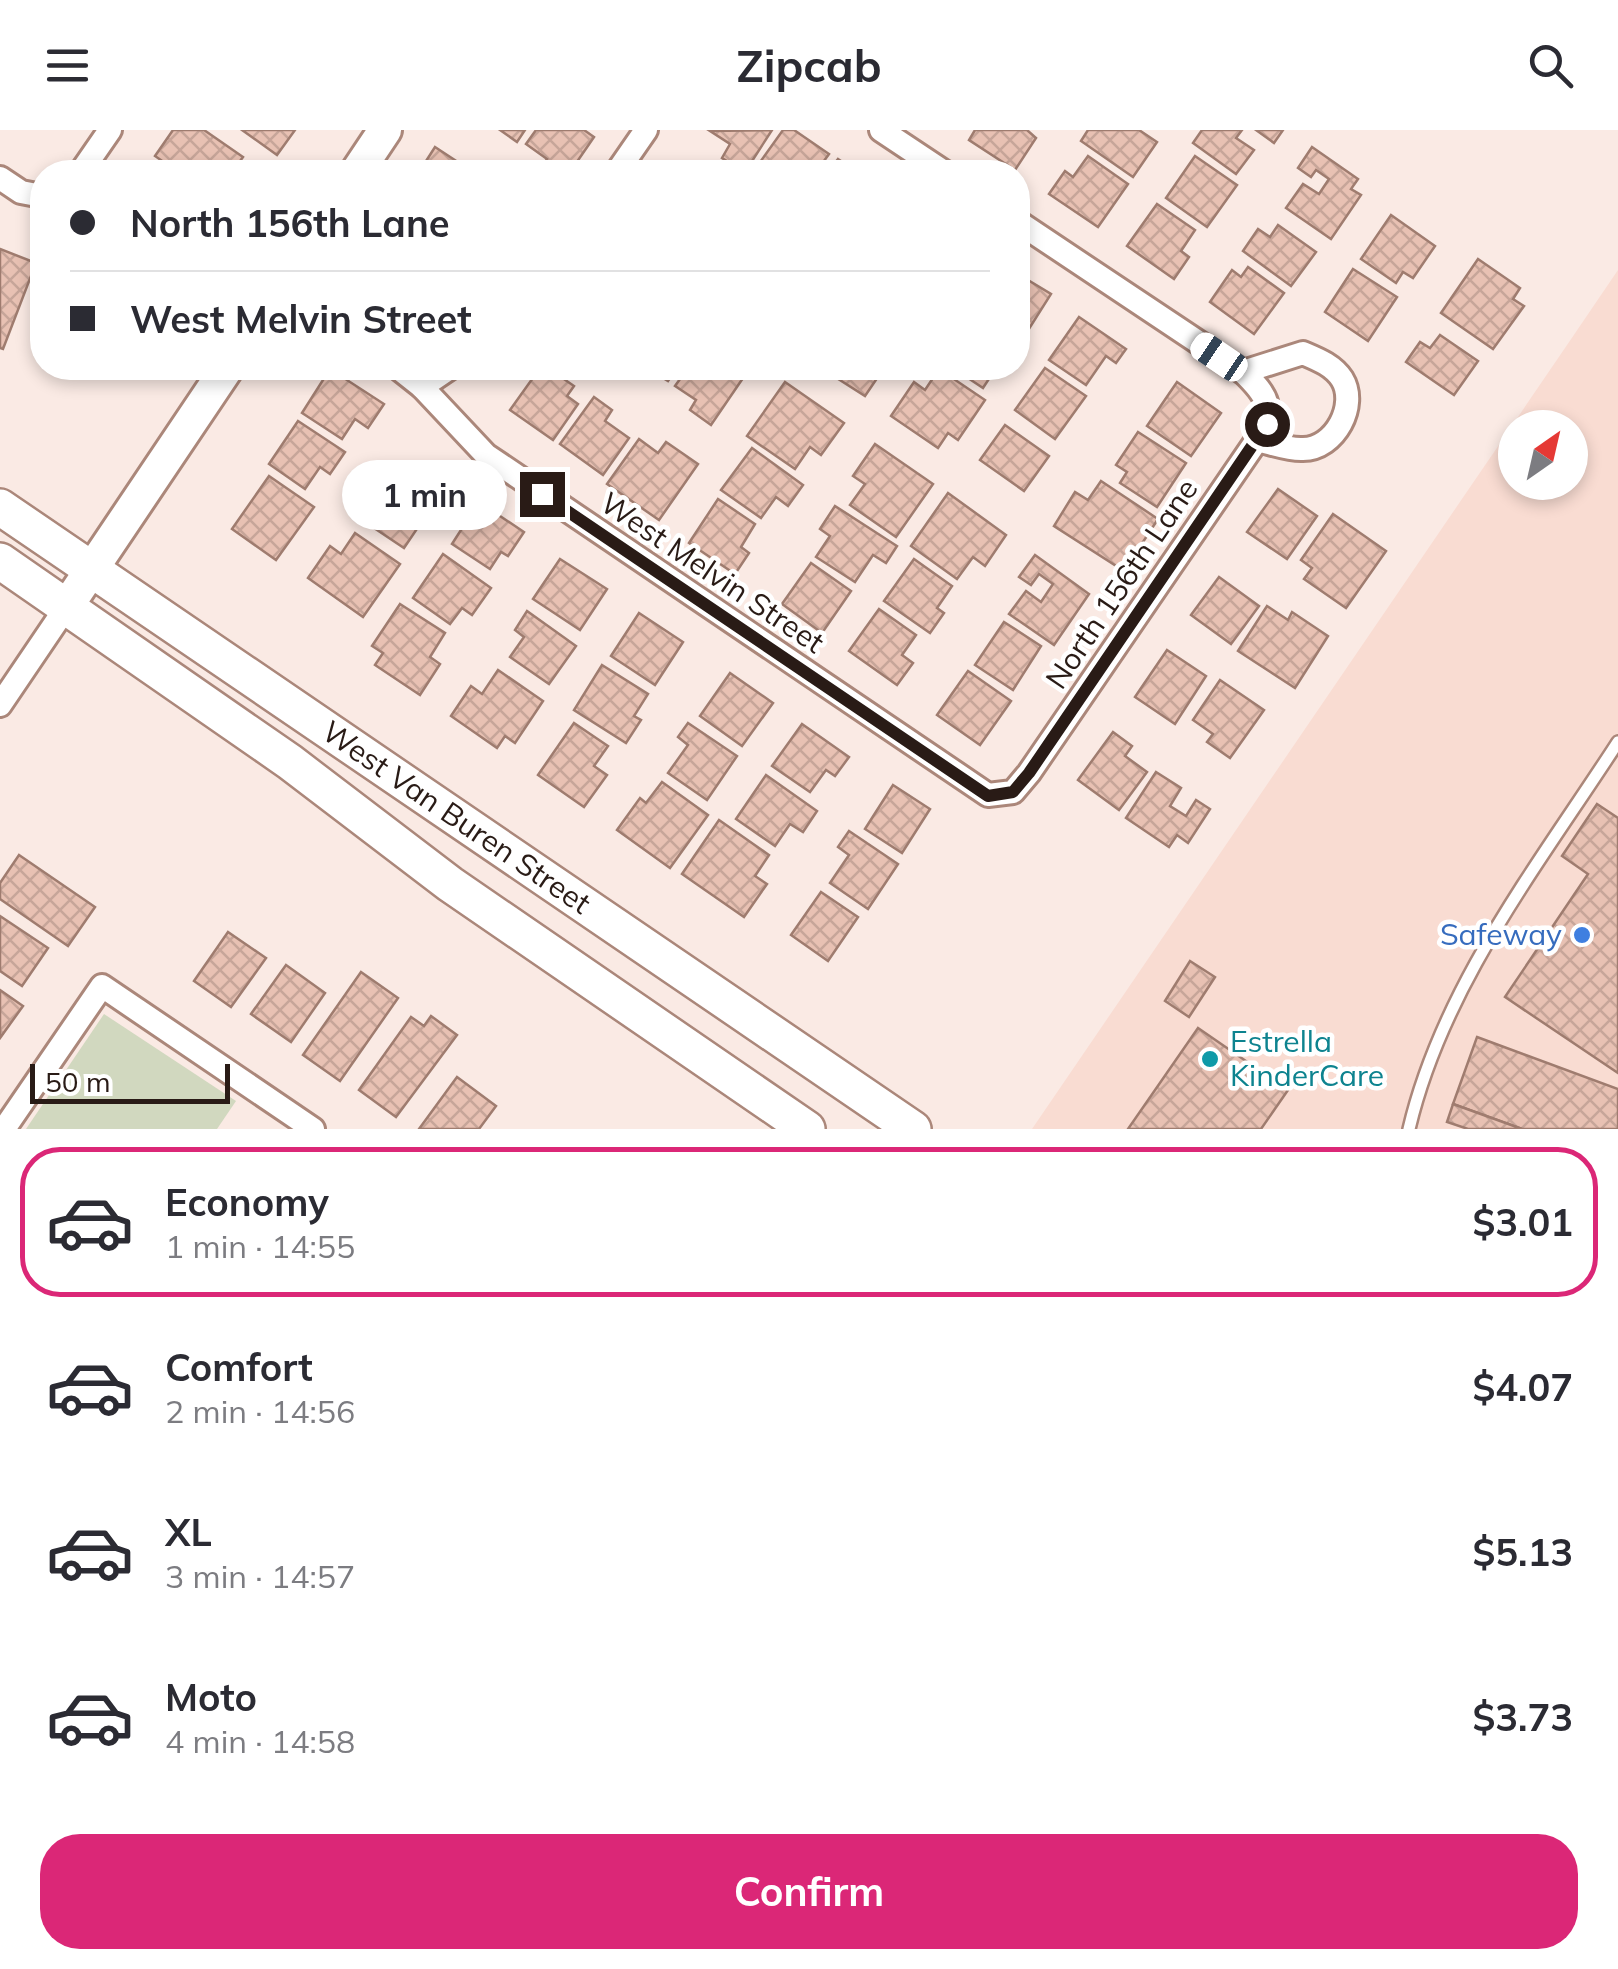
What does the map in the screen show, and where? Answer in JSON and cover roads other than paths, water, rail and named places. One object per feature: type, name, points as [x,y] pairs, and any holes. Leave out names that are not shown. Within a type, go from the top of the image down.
[{"type":"main road","name":"West Van Buren Street","points":[[0,506],[912,1129]]},
{"type":"main road","name":"West Van Buren Street","points":[[0,561],[290,762],[450,884],[807,1129]]},
{"type":"street","points":[[89,160],[110,130]]},
{"type":"street","points":[[365,160],[385,130]]},
{"type":"street","points":[[625,160],[646,130]]},
{"type":"street","points":[[882,130],[926,160]]},
{"type":"street","points":[[0,178],[30,194]]},
{"type":"street","points":[[1030,230],[1243,372],[1303,353],[1333,370],[1342,380],[1348,397],[1346,412],[1340,425],[1318,445],[1304,450],[1257,440]]},
{"type":"street","name":"North 156th Lane","points":[[1013,792],[1267,424],[1268,405],[1261,390],[1243,372]]},
{"type":"street","points":[[0,705],[219,380]]},
{"type":"street","name":"West Melvin Street","points":[[413,380],[486,456],[988,796],[1013,792]]},
{"type":"street","points":[[422,387],[432,380]]},
{"type":"street","points":[[6,1117],[102,986],[314,1129]]},
{"type":"lane","points":[[1409,1129],[1434,1049],[1484,947],[1618,742]]},
{"type":"place","name":"Safeway","points":[[1582,935]]},
{"type":"place","name":"Estrella KinderCare","points":[[1210,1059]]}]
